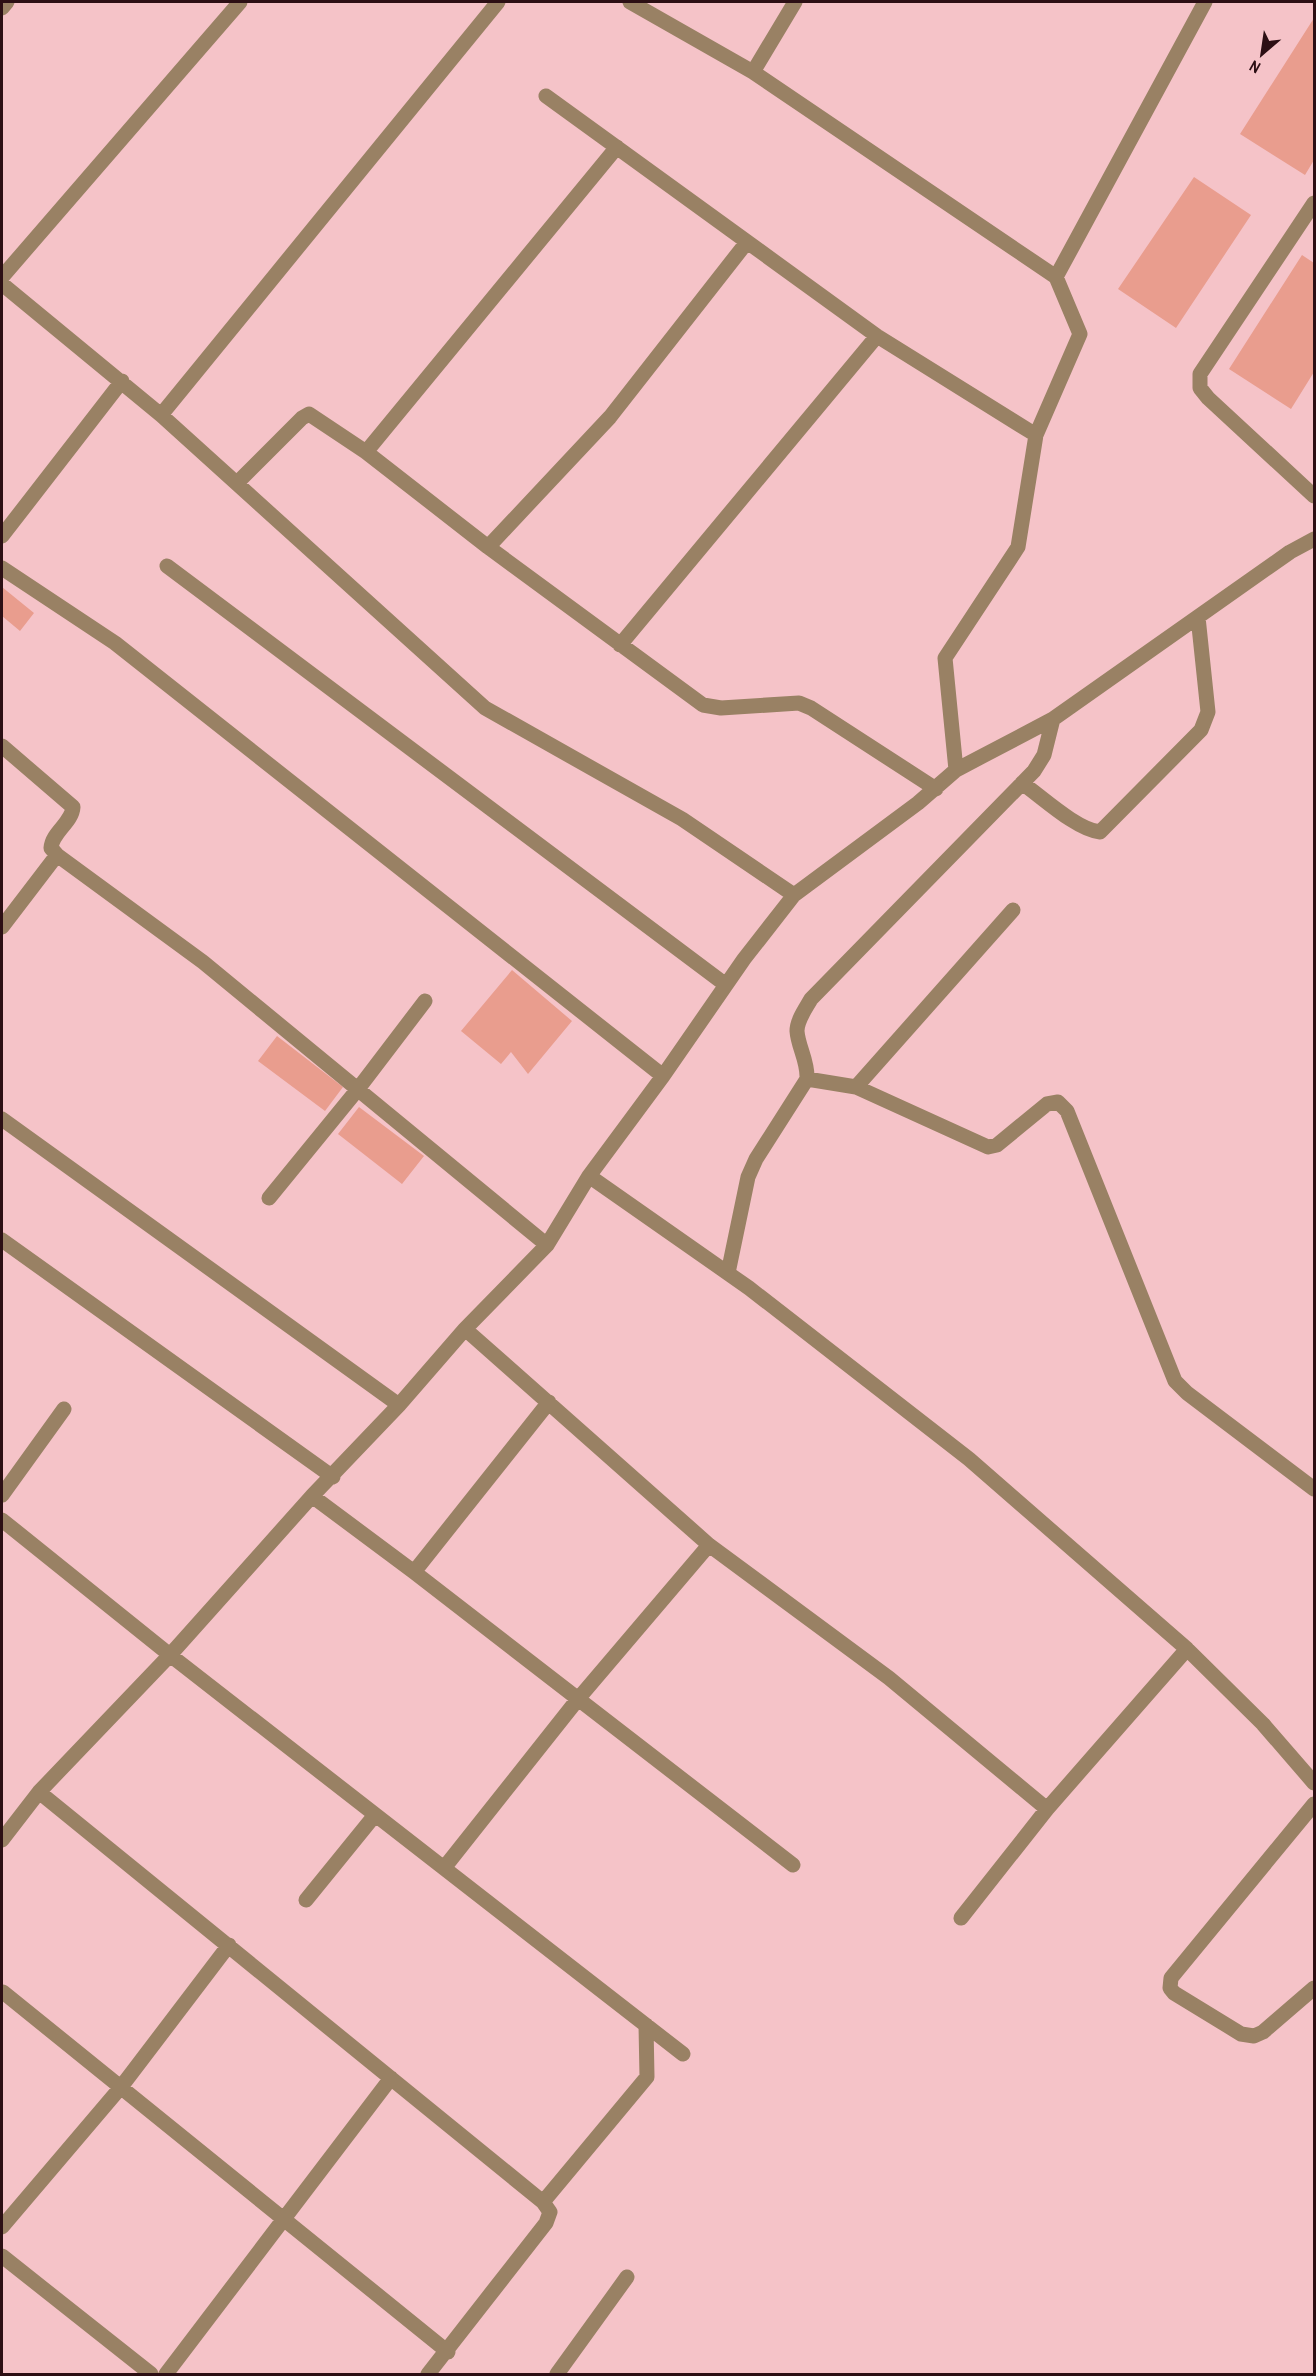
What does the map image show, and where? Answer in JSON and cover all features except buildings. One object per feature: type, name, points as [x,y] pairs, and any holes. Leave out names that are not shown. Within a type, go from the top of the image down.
[{"type":"street","points":[[2,8],[8,2]]},
{"type":"street","points":[[2,277],[240,2]]},
{"type":"street","points":[[161,415],[498,2]]},
{"type":"street","points":[[630,2],[753,72],[1056,277],[1080,334],[1036,435],[1018,547],[945,658],[956,770]]},
{"type":"street","points":[[753,72],[795,2]]},
{"type":"street","points":[[1056,277],[1205,2]]},
{"type":"street","points":[[546,96],[877,336],[1036,435]]},
{"type":"street","points":[[366,452],[617,147]]},
{"type":"street","points":[[1314,203],[1200,374],[1200,388],[1314,496]]},
{"type":"street","points":[[488,547],[610,417],[747,242]]},
{"type":"street","points":[[2,284],[161,415],[485,708],[682,819],[794,895]]},
{"type":"street","points":[[620,645],[877,336]]},
{"type":"street","points":[[2,536],[122,381]]},
{"type":"street","points":[[237,483],[302,418],[309,414],[366,452],[488,547],[703,705],[722,708],[792,702],[811,708],[936,789]]},
{"type":"street","points":[[4,1831],[170,1655],[312,1496],[333,1477],[399,1405],[465,1329],[547,1245],[589,1176],[663,1076],[726,985],[794,895],[936,789],[956,770],[1053,719],[1290,552],[1314,539]]},
{"type":"street","points":[[167,566],[726,985]]},
{"type":"street","points":[[2,568],[115,643],[663,1076]]},
{"type":"street","points":[[1022,783],[1079,825],[1089,831],[1100,831],[1201,730],[1208,712],[1198,617]]},
{"type":"street","points":[[728,1274],[748,1177],[756,1159],[807,1079],[808,1067],[797,1030],[801,1016],[811,999],[1034,771],[1044,755],[1053,719]]},
{"type":"street","points":[[2,746],[73,807],[72,813],[51,841],[51,848],[57,855],[203,962],[547,1245]]},
{"type":"street","points":[[2,927],[57,855]]},
{"type":"street","points":[[856,1087],[1013,910]]},
{"type":"street","points":[[269,1198],[358,1089],[425,1001]]},
{"type":"street","points":[[807,1079],[856,1087],[988,1147],[997,1145],[1047,1104],[1058,1102],[1067,1111],[1175,1381],[1187,1393],[1314,1489]]},
{"type":"street","points":[[2,1119],[399,1405]]},
{"type":"street","points":[[589,1176],[728,1274],[969,1459],[1186,1648],[1248,1708],[1314,1783]]},
{"type":"street","points":[[2,1240],[333,1477]]},
{"type":"street","points":[[465,1329],[709,1545],[889,1678],[1047,1809]]},
{"type":"street","points":[[414,1572],[549,1402]]},
{"type":"street","points":[[2,1496],[64,1409]]},
{"type":"street","points":[[312,1496],[793,1864]]},
{"type":"street","points":[[2,1520],[170,1655],[683,2054]]},
{"type":"street","points":[[444,1868],[578,1699],[709,1545]]},
{"type":"street","points":[[961,1918],[1047,1809],[1186,1648]]},
{"type":"street","points":[[39,1792],[543,2202],[550,2212],[546,2223],[448,2352],[428,2374]]},
{"type":"street","points":[[1314,1804],[1171,1978],[1170,1988],[1174,1993],[1241,2034],[1254,2036],[1263,2032],[1314,1988]]},
{"type":"street","points":[[306,1900],[375,1815]]},
{"type":"street","points":[[2,2227],[121,2087],[229,1945]]},
{"type":"street","points":[[3,1992],[448,2352]]},
{"type":"street","points":[[543,2202],[647,2077],[646,2025]]},
{"type":"street","points":[[166,2374],[391,2078]]},
{"type":"street","points":[[2,2256],[150,2374]]},
{"type":"street","points":[[557,2374],[627,2277]]}]
